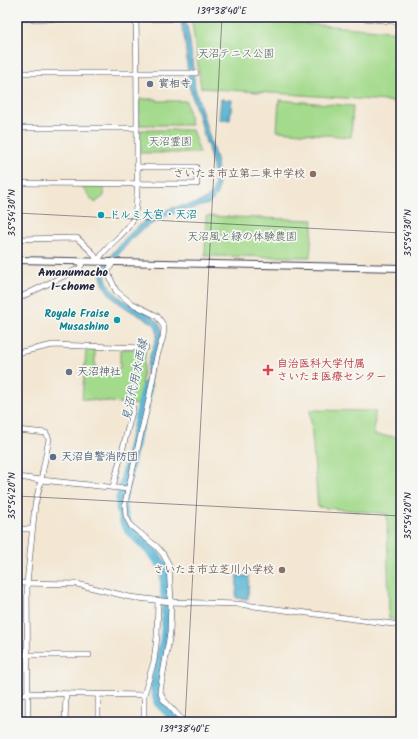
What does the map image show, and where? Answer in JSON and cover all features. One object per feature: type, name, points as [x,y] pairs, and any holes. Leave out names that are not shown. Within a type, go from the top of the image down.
[{"type":"street","points":[[354,17],[385,18],[401,22]]},
{"type":"street","points":[[100,261],[102,253],[117,239],[133,219],[135,211],[137,183],[136,18]]},
{"type":"street","points":[[17,19],[169,19]]},
{"type":"street","points":[[17,73],[196,73]]},
{"type":"street","points":[[17,128],[137,128]]},
{"type":"street","points":[[17,183],[197,184],[196,167],[137,167]]},
{"type":"street","points":[[17,239],[77,238],[100,261]]},
{"type":"street","points":[[17,260],[401,268]]},
{"type":"street","points":[[17,299],[80,268],[83,261]]},
{"type":"street","points":[[115,261],[109,269],[109,275],[116,291],[131,303],[157,316],[162,322],[164,328],[150,399],[125,503],[126,516],[131,526],[160,551],[169,565],[171,602],[169,646],[160,682],[160,691],[163,699],[184,722]]},
{"type":"street","points":[[17,353],[53,346],[146,348]]},
{"type":"street","points":[[114,487],[133,408]]},
{"type":"street","points":[[17,430],[46,433],[49,439],[41,480],[34,505],[27,583],[28,722]]},
{"type":"street","points":[[17,477],[128,489]]},
{"type":"street","points":[[17,529],[32,529]]},
{"type":"street","points":[[17,583],[77,584],[130,597],[171,602],[237,604],[401,625]]},
{"type":"street","points":[[144,722],[144,695],[155,655],[158,637],[158,600]]},
{"type":"street","points":[[17,652],[27,655],[88,655]]},
{"type":"street","points":[[17,697],[27,694],[144,695]]},
{"type":"street","points":[[65,722],[66,694]]},
{"type":"street","points":[[98,695],[98,722]]},
{"type":"green space","name":"天沼テニス公園","points":[[191,17],[229,17],[401,32],[401,102],[201,88]]},
{"type":"green space","points":[[139,99],[157,99],[157,101],[186,101],[191,125],[139,125]]},
{"type":"green space","points":[[279,100],[353,106],[351,137],[277,131]]},
{"type":"green space","name":"天沼霊園","points":[[140,130],[192,130],[200,153],[140,153]]},
{"type":"green space","points":[[80,185],[103,185],[104,196],[95,203]]},
{"type":"green space","name":"天沼風と緑の体験農園","points":[[206,216],[313,220],[310,257],[205,256]]},
{"type":"green space","points":[[89,349],[95,349],[95,368],[120,369],[120,350],[146,350],[139,405],[82,399],[86,351]]},
{"type":"green space","points":[[310,410],[375,411],[374,435],[401,437],[401,621],[389,619],[387,514],[318,507]]},
{"type":"water","points":[[180,17],[185,17],[190,41],[195,88],[216,159],[218,171],[216,174],[218,180],[217,182],[219,184],[217,194],[209,204],[168,215],[143,229],[129,242],[105,271],[108,283],[114,292],[152,316],[162,331],[152,369],[147,401],[143,400],[147,371],[157,331],[152,322],[129,310],[109,294],[102,279],[100,269],[122,242],[148,219],[169,209],[201,201],[211,194],[214,188],[214,177],[208,143],[206,143],[189,86],[185,41]]},
{"type":"water","points":[[221,99],[232,100],[230,120],[219,119]]},
{"type":"water","points":[[237,575],[249,576],[248,599],[236,598]]},
{"type":"waterway","name":"見沼代用水西縁","points":[[147,386],[121,499],[121,507],[125,522],[129,529],[154,554],[163,566],[165,574],[167,623],[155,687],[159,702],[178,722]]},
{"type":"place","name":"實相寺","points":[[150,84]]},
{"type":"place","name":"さいたま市立第二東中学校","points":[[313,174]]},
{"type":"place","name":"ドルミ大宮・天沼","points":[[101,215]]},
{"type":"place","name":"Royale Fraise Musashino","points":[[117,320]]},
{"type":"place","name":"自治医科大学付属 さいたま医療センター","points":[[268,370]]},
{"type":"place","name":"天沼神社","points":[[69,372]]},
{"type":"place","name":"天沼自警消防団","points":[[53,457]]},
{"type":"place","name":"さいたま市立芝川小学校","points":[[282,570]]},
{"type":"district","name":"Amanumacho 1-chome","points":[[73,279]]}]
